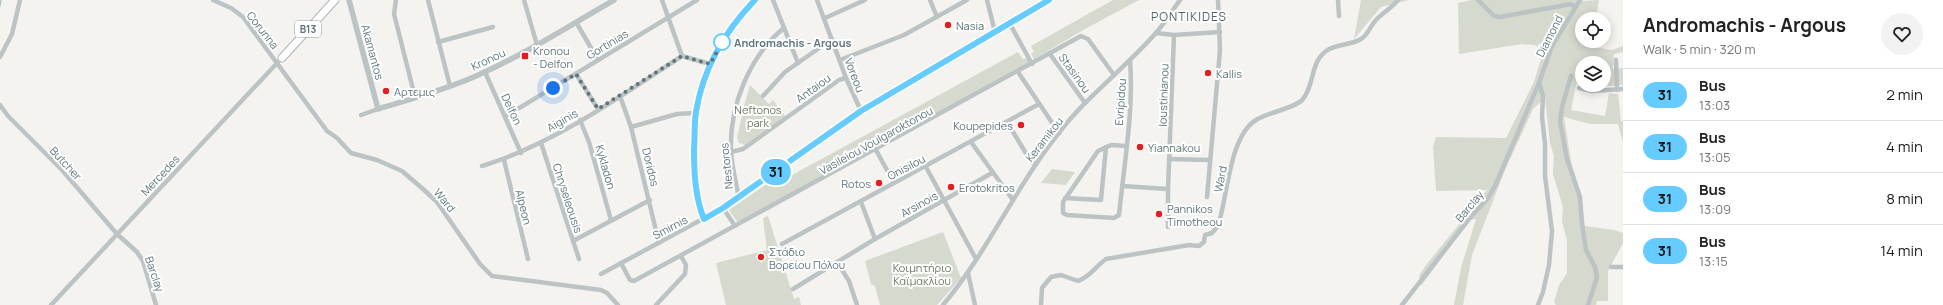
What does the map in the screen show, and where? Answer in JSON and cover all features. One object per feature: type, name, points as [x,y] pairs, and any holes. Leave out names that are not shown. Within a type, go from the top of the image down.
[{"type":"main road","name":"B13","points":[[279,60],[335,0]]},
{"type":"street","points":[[0,57],[12,34],[20,0]]},
{"type":"street","name":"Corunna","points":[[213,0],[231,8],[243,17],[279,60]]},
{"type":"street","name":"Akamantos","points":[[349,0],[378,109]]},
{"type":"street","points":[[396,0],[394,14],[415,97]]},
{"type":"street","points":[[428,0],[450,86]]},
{"type":"street","points":[[524,0],[537,45]]},
{"type":"street","name":"Kronou","points":[[361,115],[450,86],[485,72],[537,45],[613,0]]},
{"type":"street","points":[[662,0],[682,56],[710,64]]},
{"type":"street","name":"Gortinias","points":[[506,116],[698,0]]},
{"type":"street","points":[[704,219],[696,190],[694,165],[696,113],[710,64],[728,33],[755,0]]},
{"type":"street","points":[[773,0],[798,63]]},
{"type":"street","name":"Voreou","points":[[817,0],[825,18],[846,78],[861,111]]},
{"type":"street","points":[[825,18],[865,0]]},
{"type":"street","points":[[930,0],[937,17]]},
{"type":"street","points":[[840,60],[895,39],[967,0]]},
{"type":"street","points":[[987,0],[995,32]]},
{"type":"street","name":"Smirnis","points":[[600,274],[723,208],[861,111],[1049,0]]},
{"type":"street","name":"Keramikou","points":[[943,305],[968,273],[1035,164],[1059,133],[1085,103],[1156,33],[1180,0]]},
{"type":"street","points":[[1207,197],[1220,32],[1218,0]]},
{"type":"street","points":[[1338,0],[1339,16]]},
{"type":"street","name":"Ward","points":[[1041,305],[1042,288],[1051,277],[1061,275],[1078,281],[1090,275],[1096,266],[1106,259],[1189,244],[1199,246],[1204,242],[1205,235],[1212,233],[1218,226],[1236,149],[1245,129],[1265,115],[1296,105],[1302,100],[1306,94],[1316,62],[1320,57],[1332,47],[1361,39],[1376,20],[1398,0]]},
{"type":"street","points":[[1478,0],[1494,16],[1500,17],[1571,4],[1575,7]]},
{"type":"street","name":"Diamond","points":[[1539,83],[1552,46],[1580,0]]},
{"type":"street","points":[[576,22],[598,60]]},
{"type":"street","points":[[1010,24],[1032,64]]},
{"type":"street","points":[[438,42],[492,27]]},
{"type":"street","name":"Nestoros","points":[[739,198],[731,152],[735,114],[744,83],[765,46],[784,28]]},
{"type":"street","points":[[1156,33],[1174,35],[1220,32]]},
{"type":"street","name":"Ioustinianou","points":[[1168,227],[1174,35]]},
{"type":"street","name":"Vasileiou Voulgaroktonou","points":[[621,263],[632,282],[876,150],[1079,37],[1085,36],[1114,75]]},
{"type":"street","points":[[763,96],[785,72],[832,39]]},
{"type":"street","name":"Stasinou","points":[[1050,54],[1085,103]]},
{"type":"street","name":"Aiginis","points":[[482,166],[504,160],[541,143],[620,96],[682,56]]},
{"type":"street","name":"Mercedes","points":[[51,305],[279,60]]},
{"type":"street","name":"Ward","points":[[279,60],[327,132],[337,138],[352,153],[377,160],[402,171],[437,202],[480,264],[492,276],[601,290],[607,293],[618,305]]},
{"type":"street","name":"Evripidou","points":[[1065,198],[1062,209],[1065,214],[1116,218],[1119,215],[1131,80],[1130,60]]},
{"type":"street","points":[[1616,60],[1617,90]]},
{"type":"street","name":"Delfon","points":[[485,72],[506,116],[521,153]]},
{"type":"street","points":[[1018,72],[1059,133]]},
{"type":"street","points":[[576,74],[598,109]]},
{"type":"street","points":[[1571,76],[1562,107],[1560,122],[1567,159],[1580,197],[1586,250],[1597,277],[1588,305]]},
{"type":"street","name":"Antaiou","points":[[731,152],[743,149],[839,80],[846,78]]},
{"type":"street","points":[[1538,305],[1543,292],[1549,265],[1552,231],[1545,176],[1545,144],[1542,117],[1543,96],[1539,83]]},
{"type":"street","name":"Barclay","points":[[1402,305],[1469,219],[1488,198],[1495,186],[1539,83]]},
{"type":"street","points":[[1611,90],[1623,89]]},
{"type":"street","name":"Doridos","points":[[620,96],[631,127],[650,200],[659,243]]},
{"type":"street","name":"Onisilou","points":[[782,244],[926,167],[1039,104]]},
{"type":"street","name":"Butcher","points":[[0,105],[8,116],[62,170],[117,234]]},
{"type":"street","points":[[631,127],[677,114],[696,113]]},
{"type":"street","name":"Kykladon","points":[[580,120],[589,142],[611,220]]},
{"type":"street","points":[[1007,122],[1035,164]]},
{"type":"street","points":[[971,142],[1013,200]]},
{"type":"street","name":"Chryseleousis","points":[[541,143],[579,260]]},
{"type":"street","points":[[1065,198],[1096,154],[1106,147],[1114,145],[1126,146]]},
{"type":"street","points":[[1065,198],[1101,200],[1106,147]]},
{"type":"street","points":[[876,150],[894,184]]},
{"type":"street","points":[[1169,159],[1210,160]]},
{"type":"street","name":"Alpeon","points":[[504,160],[528,259]]},
{"type":"street","points":[[926,167],[976,259]]},
{"type":"street","name":"Arsinois","points":[[794,289],[875,239],[992,173]]},
{"type":"street","points":[[1122,186],[1168,190]]},
{"type":"street","points":[[573,241],[650,200]]},
{"type":"street","points":[[861,202],[875,239]]},
{"type":"street","points":[[723,208],[735,226]]},
{"type":"street","name":"Barclay","points":[[117,234],[137,252],[143,261],[156,305]]},
{"type":"street","points":[[656,305],[685,274],[686,265],[681,256]]},
{"type":"street","points":[[837,262],[849,281],[857,305]]},
{"type":"street","points":[[1611,267],[1623,267]]},
{"type":"street","points":[[968,273],[975,305]]},
{"type":"green space","points":[[1113,0],[1139,0],[1034,59],[1031,54],[1034,52],[1031,46]]},
{"type":"green space","points":[[1361,0],[1409,0],[1381,7],[1354,39]]},
{"type":"green space","points":[[1472,0],[1599,0],[1597,12],[1575,12],[1575,48],[1599,48],[1612,50],[1623,46],[1623,52],[1614,54],[1613,69],[1623,68],[1623,85],[1611,86],[1611,56],[1575,56],[1575,90],[1571,110],[1605,116],[1609,93],[1618,94],[1621,121],[1623,121],[1623,142],[1618,124],[1590,124],[1564,117],[1571,162],[1580,192],[1585,226],[1614,230],[1623,233],[1623,243],[1608,271],[1608,301],[1597,301],[1596,305],[1556,305],[1554,302],[1559,285],[1567,273],[1567,241],[1562,221],[1563,207],[1553,174],[1554,156],[1550,143],[1545,98],[1533,109],[1505,170],[1472,255],[1463,305],[1454,305],[1461,268],[1476,219],[1470,220],[1421,286],[1419,276],[1426,265],[1487,190],[1436,191],[1433,147],[1436,137],[1506,138],[1534,82],[1543,52],[1535,45],[1522,44],[1459,54],[1458,3]]},
{"type":"green space","points":[[1018,52],[1023,59],[1027,58],[1029,63],[738,223],[729,210],[780,175],[783,180]]},
{"type":"green space","name":"Neftonos park","points":[[750,85],[769,104],[773,100],[785,116],[745,145],[739,143],[737,138]]},
{"type":"green space","points":[[1052,169],[1075,172],[1066,185],[1041,183]]},
{"type":"green space","name":"Στάδιο Βορείου Πόλου","points":[[768,216],[794,299],[799,297],[801,305],[726,305],[716,263],[767,250],[763,218]]},
{"type":"green space","name":"Κοιμητήριο Καϊμακλίου","points":[[943,232],[961,278],[937,305],[880,305],[875,286],[871,284],[865,261]]},
{"type":"waterway","points":[[0,6],[1,0]]},
{"type":"bus line","name":"31","points":[[755,0],[728,33],[714,56],[702,86],[696,113],[694,165],[696,190],[700,210],[704,219],[723,208],[861,111],[1049,0]]},
{"type":"place","name":"Nasia","points":[[948,25]]},
{"type":"place","name":"Andromachis - Argous","points":[[722,42]]},
{"type":"place","name":"Kronou - Delfon","points":[[525,56]]},
{"type":"place","name":"Kallis","points":[[1208,73]]},
{"type":"place","name":"Αρτεμις","points":[[386,91]]},
{"type":"place","name":"Koupepides","points":[[1021,125]]},
{"type":"place","name":"Yiannakou","points":[[1140,147]]},
{"type":"place","name":"Rotos","points":[[879,183]]},
{"type":"place","name":"Erotokritos","points":[[951,187]]},
{"type":"place","name":"Pannikos Timotheou","points":[[1159,214]]},
{"type":"place","name":"Στάδιο Βορείου Πόλου","points":[[761,257]]},
{"type":"district","name":"PONTIKIDES","points":[[1189,16]]},
{"type":"route","points":[[553,88],[576,74],[598,109],[682,56],[710,64],[723,41],[722,42]]}]
